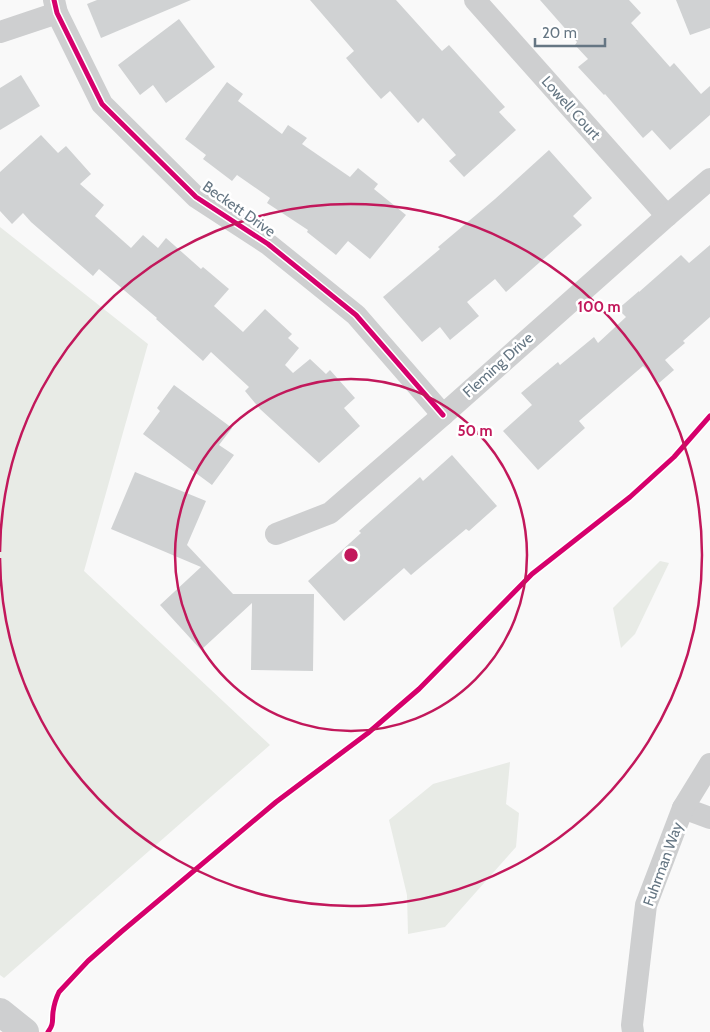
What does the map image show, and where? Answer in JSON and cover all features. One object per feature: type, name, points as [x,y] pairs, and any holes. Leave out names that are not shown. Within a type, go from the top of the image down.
[{"type":"street","name":"Lowell Court","points":[[475,0],[667,216]]},
{"type":"street","points":[[0,32],[56,7]]},
{"type":"street","name":"Beckett Drive","points":[[56,7],[102,104],[196,197],[268,244],[356,315],[443,415]]},
{"type":"street","name":"Fleming Drive","points":[[276,534],[330,513],[710,180]]},
{"type":"street","name":"Fuhrman Way","points":[[633,1032],[632,1025],[646,905],[683,808],[710,764]]},
{"type":"street","points":[[683,808],[710,818]]},
{"type":"street","points":[[0,1012],[25,1032]]},
{"type":"shaded area","points":[[0,227],[148,344],[84,571],[270,745],[4,978],[0,975]]},
{"type":"shaded area","points":[[660,561],[669,563],[635,634],[621,648],[613,608]]},
{"type":"shaded area","points":[[510,762],[506,804],[519,813],[516,847],[445,927],[408,934],[407,895],[389,820],[433,784]]},
{"type":"building","points":[[97,0],[191,0],[101,38],[87,4]]},
{"type":"building","points":[[310,0],[396,0],[442,51],[449,45],[505,107],[499,112],[516,130],[464,177],[449,161],[456,155],[423,118],[418,123],[390,91],[381,99],[367,83],[346,58],[354,51]]},
{"type":"building","points":[[540,0],[629,0],[641,13],[631,23],[670,67],[674,63],[701,94],[710,86],[710,115],[670,150],[652,130],[643,138],[605,94],[578,67],[588,59],[575,45],[577,42]]},
{"type":"building","points":[[676,0],[710,0],[710,28],[690,35]]},
{"type":"building","points":[[179,19],[215,67],[166,103],[153,85],[140,95],[118,65]]},
{"type":"building","points":[[21,75],[40,106],[0,130],[0,88]]},
{"type":"building","points":[[227,82],[243,94],[238,101],[282,134],[288,125],[307,138],[302,144],[350,177],[358,168],[378,184],[374,189],[406,215],[370,259],[348,241],[336,255],[307,232],[308,230],[267,203],[270,198],[237,175],[232,181],[203,159],[206,155],[185,139]]},
{"type":"building","points":[[41,135],[58,153],[66,146],[91,174],[80,184],[104,205],[95,216],[131,248],[143,235],[158,248],[166,238],[201,269],[203,267],[229,289],[214,306],[243,332],[265,309],[292,334],[288,338],[299,348],[285,365],[293,373],[310,359],[326,374],[330,370],[355,398],[344,408],[360,426],[319,463],[260,409],[245,391],[249,387],[211,352],[203,361],[157,318],[99,269],[93,276],[23,213],[12,224],[0,211],[0,172]]},
{"type":"building","points":[[549,150],[592,198],[573,216],[582,225],[506,292],[495,279],[467,302],[479,316],[450,340],[440,327],[422,342],[383,297],[440,249],[438,247]]},
{"type":"building","points":[[710,245],[710,317],[683,341],[685,343],[665,360],[674,370],[659,383],[643,366],[579,421],[585,428],[538,470],[503,431],[532,405],[521,393],[558,362],[560,365],[594,337],[598,343],[626,317],[618,309],[681,255],[689,263]]},
{"type":"building","points":[[174,385],[232,428],[219,445],[234,455],[212,485],[143,434],[160,411],[157,408]]},
{"type":"building","points":[[452,455],[497,506],[469,531],[466,529],[411,575],[404,568],[344,621],[308,581],[361,533],[359,531],[420,477],[423,481]]},
{"type":"building","points":[[135,472],[206,501],[187,545],[233,594],[314,594],[313,671],[251,670],[252,603],[201,650],[160,605],[201,567],[111,529]]},
{"type":"cycle path","points":[[54,0],[57,13],[102,104],[196,197],[268,244],[356,315],[443,415]]},
{"type":"cycle path","points":[[48,1032],[52,1025],[54,1007],[59,992],[88,961],[276,802],[368,733],[419,689],[532,574],[630,497],[674,457],[710,416]]}]
